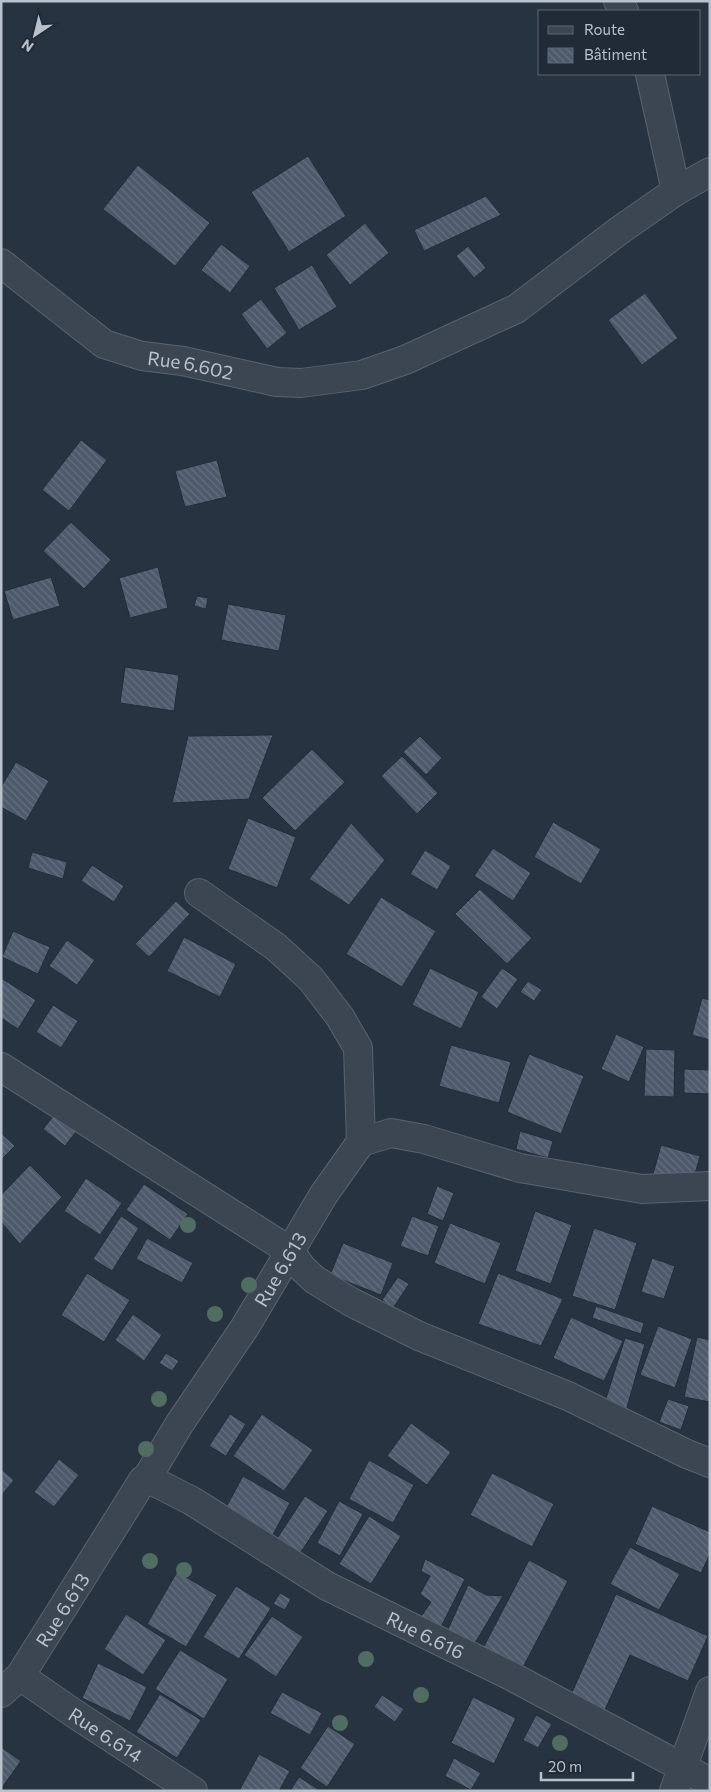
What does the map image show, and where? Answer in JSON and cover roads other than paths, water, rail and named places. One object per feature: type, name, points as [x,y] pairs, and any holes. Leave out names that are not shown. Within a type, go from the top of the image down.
[{"type":"street","points":[[650,75],[676,191]]},
{"type":"street","name":"Rue 6.602","points":[[1,263],[104,344],[142,356],[183,361],[277,382],[301,383],[362,375],[405,360],[516,309],[620,230],[676,191],[710,172]]},
{"type":"street","points":[[199,893],[276,947],[311,979],[340,1017],[358,1048],[361,1142],[391,1133],[424,1139],[520,1168],[632,1187],[710,1186]]},
{"type":"street","points":[[1,1067],[290,1251],[302,1268],[315,1280],[351,1302],[419,1336],[568,1396],[687,1454],[710,1463]]},
{"type":"street","name":"Rue 6.613","points":[[10,1684],[144,1480],[148,1478],[185,1416],[245,1327],[324,1194],[361,1142]]},
{"type":"street","name":"Rue 6.616","points":[[148,1478],[192,1501],[327,1586],[511,1676],[678,1779],[710,1782]]},
{"type":"street","name":"Rue 6.614","points":[[10,1684],[74,1714],[194,1791]]},
{"type":"street","points":[[678,1779],[710,1692]]}]
